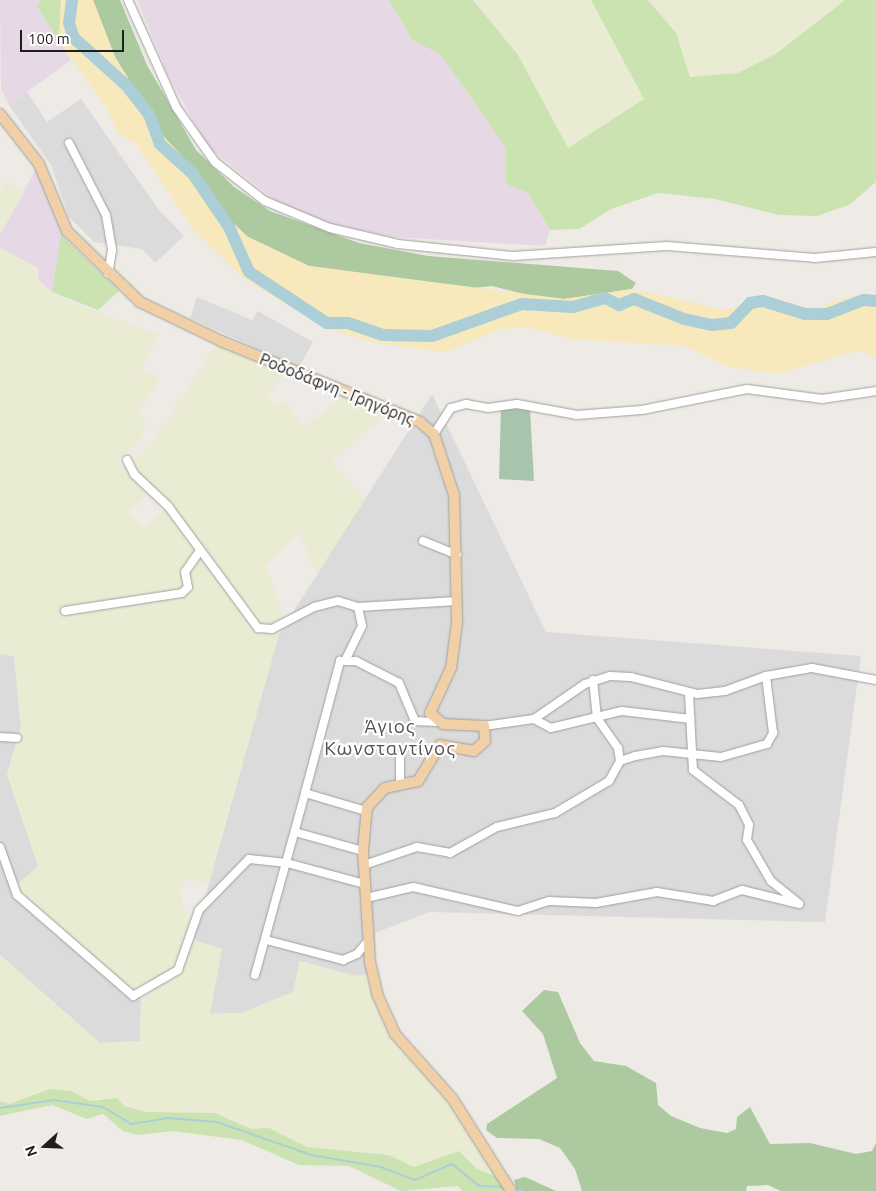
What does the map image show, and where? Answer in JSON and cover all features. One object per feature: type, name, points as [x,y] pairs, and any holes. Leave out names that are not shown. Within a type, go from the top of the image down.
[{"type":"main road","name":"Ροδοδάφνη - Γρηγόρης","points":[[0,114],[39,164],[67,231],[128,293],[163,315],[420,422],[434,434]]},
{"type":"main road","points":[[434,434],[454,495],[457,555],[455,652],[432,706],[436,722],[484,726],[485,741],[479,749],[468,752],[440,745],[422,777],[378,792],[366,811],[363,851],[368,940],[387,1021],[452,1098],[511,1191]]},
{"type":"street","points":[[128,0],[176,107],[215,162],[265,202],[330,228],[398,244],[513,256],[667,246],[724,247],[815,258],[876,252]]},
{"type":"street","points":[[69,142],[106,214],[112,250],[108,274]]},
{"type":"street","points":[[434,434],[451,408],[466,404],[488,408],[517,404],[577,415],[642,410],[748,388],[822,399],[876,391]]},
{"type":"street","points":[[127,460],[134,474],[168,506],[199,552],[263,631],[322,604],[347,601],[358,607],[456,601]]},
{"type":"street","points":[[423,541],[457,555]]},
{"type":"street","points":[[64,611],[182,594],[188,587],[185,572],[199,552]]},
{"type":"street","points":[[255,975],[287,863],[338,666],[346,659],[362,626],[358,607]]},
{"type":"street","points":[[346,659],[399,683],[416,721],[436,722]]},
{"type":"street","points":[[484,726],[534,719],[593,680],[622,676],[689,694],[725,691],[766,676],[824,668],[876,680]]},
{"type":"street","points":[[620,761],[663,751],[721,757],[770,741],[766,676]]},
{"type":"street","points":[[364,865],[417,847],[450,853],[497,827],[555,813],[609,781],[620,761],[618,748],[597,718],[593,680]]},
{"type":"street","points":[[366,898],[413,887],[518,911],[549,900],[596,903],[657,892],[713,901],[742,890],[799,904],[770,881],[747,840],[749,825],[744,812],[733,797],[696,776],[691,754],[689,694]]},
{"type":"street","points":[[534,719],[551,728],[628,711],[691,719]]},
{"type":"street","points":[[0,737],[17,738]]},
{"type":"street","points":[[400,756],[400,785]]},
{"type":"street","points":[[305,793],[366,811]]},
{"type":"street","points":[[295,832],[363,851]]},
{"type":"street","points":[[0,847],[17,895],[133,996],[178,970],[194,917],[245,861],[259,858],[287,863],[365,884]]},
{"type":"street","points":[[266,940],[343,960],[356,954],[368,940]]},
{"type":"shaded area","points":[[0,0],[40,0],[37,7],[71,60],[9,105],[1,88]]},
{"type":"shaded area","points":[[137,0],[389,0],[412,40],[441,55],[506,148],[506,184],[528,193],[550,230],[545,246],[393,237],[326,223],[278,203],[207,146],[168,75]]},
{"type":"shaded area","points":[[27,92],[47,122],[81,99],[159,210],[184,236],[155,263],[142,249],[94,242],[69,217],[51,165],[9,105]]},
{"type":"shaded area","points":[[37,167],[63,235],[52,292],[38,280],[37,268],[0,248],[0,234]]},
{"type":"shaded area","points":[[197,297],[252,320],[258,311],[313,342],[299,367],[190,318]]},
{"type":"shaded area","points":[[432,394],[546,632],[861,656],[825,922],[429,912],[375,933],[375,973],[355,976],[300,961],[293,992],[241,1013],[209,1014],[222,949],[193,940],[279,634]]},
{"type":"shaded area","points":[[0,654],[14,655],[21,728],[7,774],[38,866],[141,992],[140,1041],[100,1043],[0,955]]},
{"type":"green space","points":[[40,0],[61,0],[59,41],[37,7]]},
{"type":"green space","points":[[93,0],[120,0],[147,65],[196,150],[234,187],[270,211],[359,243],[428,256],[618,271],[636,283],[632,289],[564,299],[524,294],[492,286],[473,288],[309,266],[248,237],[227,217],[196,171],[164,137],[115,57]]},
{"type":"green space","points":[[389,0],[473,0],[518,55],[568,148],[644,99],[591,0],[648,0],[676,33],[690,77],[738,73],[777,53],[845,0],[876,0],[876,182],[849,205],[817,216],[779,215],[715,199],[658,193],[611,209],[579,229],[550,230],[528,193],[506,184],[506,148],[441,55],[412,40]]},
{"type":"green space","points":[[473,0],[591,0],[644,99],[568,148],[518,55]]},
{"type":"green space","points":[[648,0],[845,0],[777,53],[738,73],[690,77],[676,33]]},
{"type":"green space","points":[[5,181],[24,193],[0,234],[0,191]]},
{"type":"green space","points":[[61,235],[119,291],[98,310],[52,292]]},
{"type":"green space","points":[[0,248],[38,268],[38,280],[56,296],[160,335],[139,370],[160,378],[138,415],[146,424],[141,440],[119,458],[123,468],[149,447],[217,344],[285,372],[267,398],[276,407],[283,400],[305,427],[344,395],[388,412],[331,462],[365,499],[317,574],[299,532],[266,567],[286,623],[279,634],[209,883],[187,879],[181,889],[182,908],[191,916],[181,954],[175,968],[141,992],[126,992],[13,889],[38,866],[7,774],[21,728],[14,656],[0,654]],"holes":[[[152,490],[169,504],[145,529],[129,512]]]},
{"type":"green space","points":[[501,408],[530,410],[534,481],[499,479]]},
{"type":"green space","points":[[193,940],[222,949],[210,1014],[241,1013],[293,992],[300,961],[355,976],[367,974],[386,1029],[439,1090],[497,1177],[477,1169],[466,1155],[414,1167],[389,1155],[307,1147],[269,1128],[251,1129],[215,1113],[147,1112],[99,1098],[90,1101],[71,1091],[9,1104],[0,1101],[0,955],[100,1043],[140,1041],[141,1000],[183,968]]},
{"type":"green space","points":[[544,990],[558,992],[580,1043],[594,1061],[626,1066],[656,1083],[658,1105],[671,1116],[700,1128],[727,1133],[736,1129],[737,1117],[750,1107],[770,1144],[810,1143],[856,1154],[872,1151],[876,1143],[876,1191],[781,1191],[768,1185],[747,1186],[746,1191],[582,1191],[575,1169],[560,1148],[539,1139],[497,1138],[486,1130],[487,1124],[557,1078],[543,1034],[522,1011]]},
{"type":"green space","points":[[50,1089],[71,1091],[90,1101],[117,1098],[124,1106],[147,1112],[215,1113],[251,1129],[269,1128],[307,1147],[389,1155],[414,1167],[459,1151],[477,1169],[497,1177],[506,1191],[462,1191],[458,1186],[401,1191],[349,1166],[299,1165],[242,1140],[172,1131],[138,1135],[123,1131],[103,1114],[87,1119],[52,1105],[0,1116],[0,1101],[9,1104]]},
{"type":"green space","points":[[525,1177],[556,1191],[517,1191],[514,1180]]},
{"type":"sand","points":[[61,0],[93,0],[115,57],[164,137],[196,171],[227,218],[248,237],[309,266],[564,299],[632,289],[726,310],[764,297],[811,309],[852,296],[876,295],[876,358],[861,350],[777,374],[729,367],[684,346],[572,339],[527,327],[500,329],[446,352],[376,343],[330,330],[243,278],[193,229],[137,145],[117,132],[107,108],[59,41]]},
{"type":"waterway","points":[[72,0],[69,23],[74,38],[126,85],[149,114],[160,144],[193,174],[229,227],[249,272],[327,323],[348,323],[383,335],[432,336],[522,304],[573,307],[605,298],[619,305],[634,299],[684,319],[712,325],[731,323],[750,303],[763,301],[805,314],[827,314],[864,300],[876,301]]},
{"type":"waterway","points":[[0,1108],[54,1100],[103,1107],[131,1124],[167,1118],[217,1122],[311,1155],[381,1167],[415,1180],[452,1164],[479,1186],[502,1187]]},
{"type":"waterway","points":[[516,1189],[524,1191]]},
{"type":"district","name":"Άγιος Κωνσταντίνος","points":[[390,738]]}]
